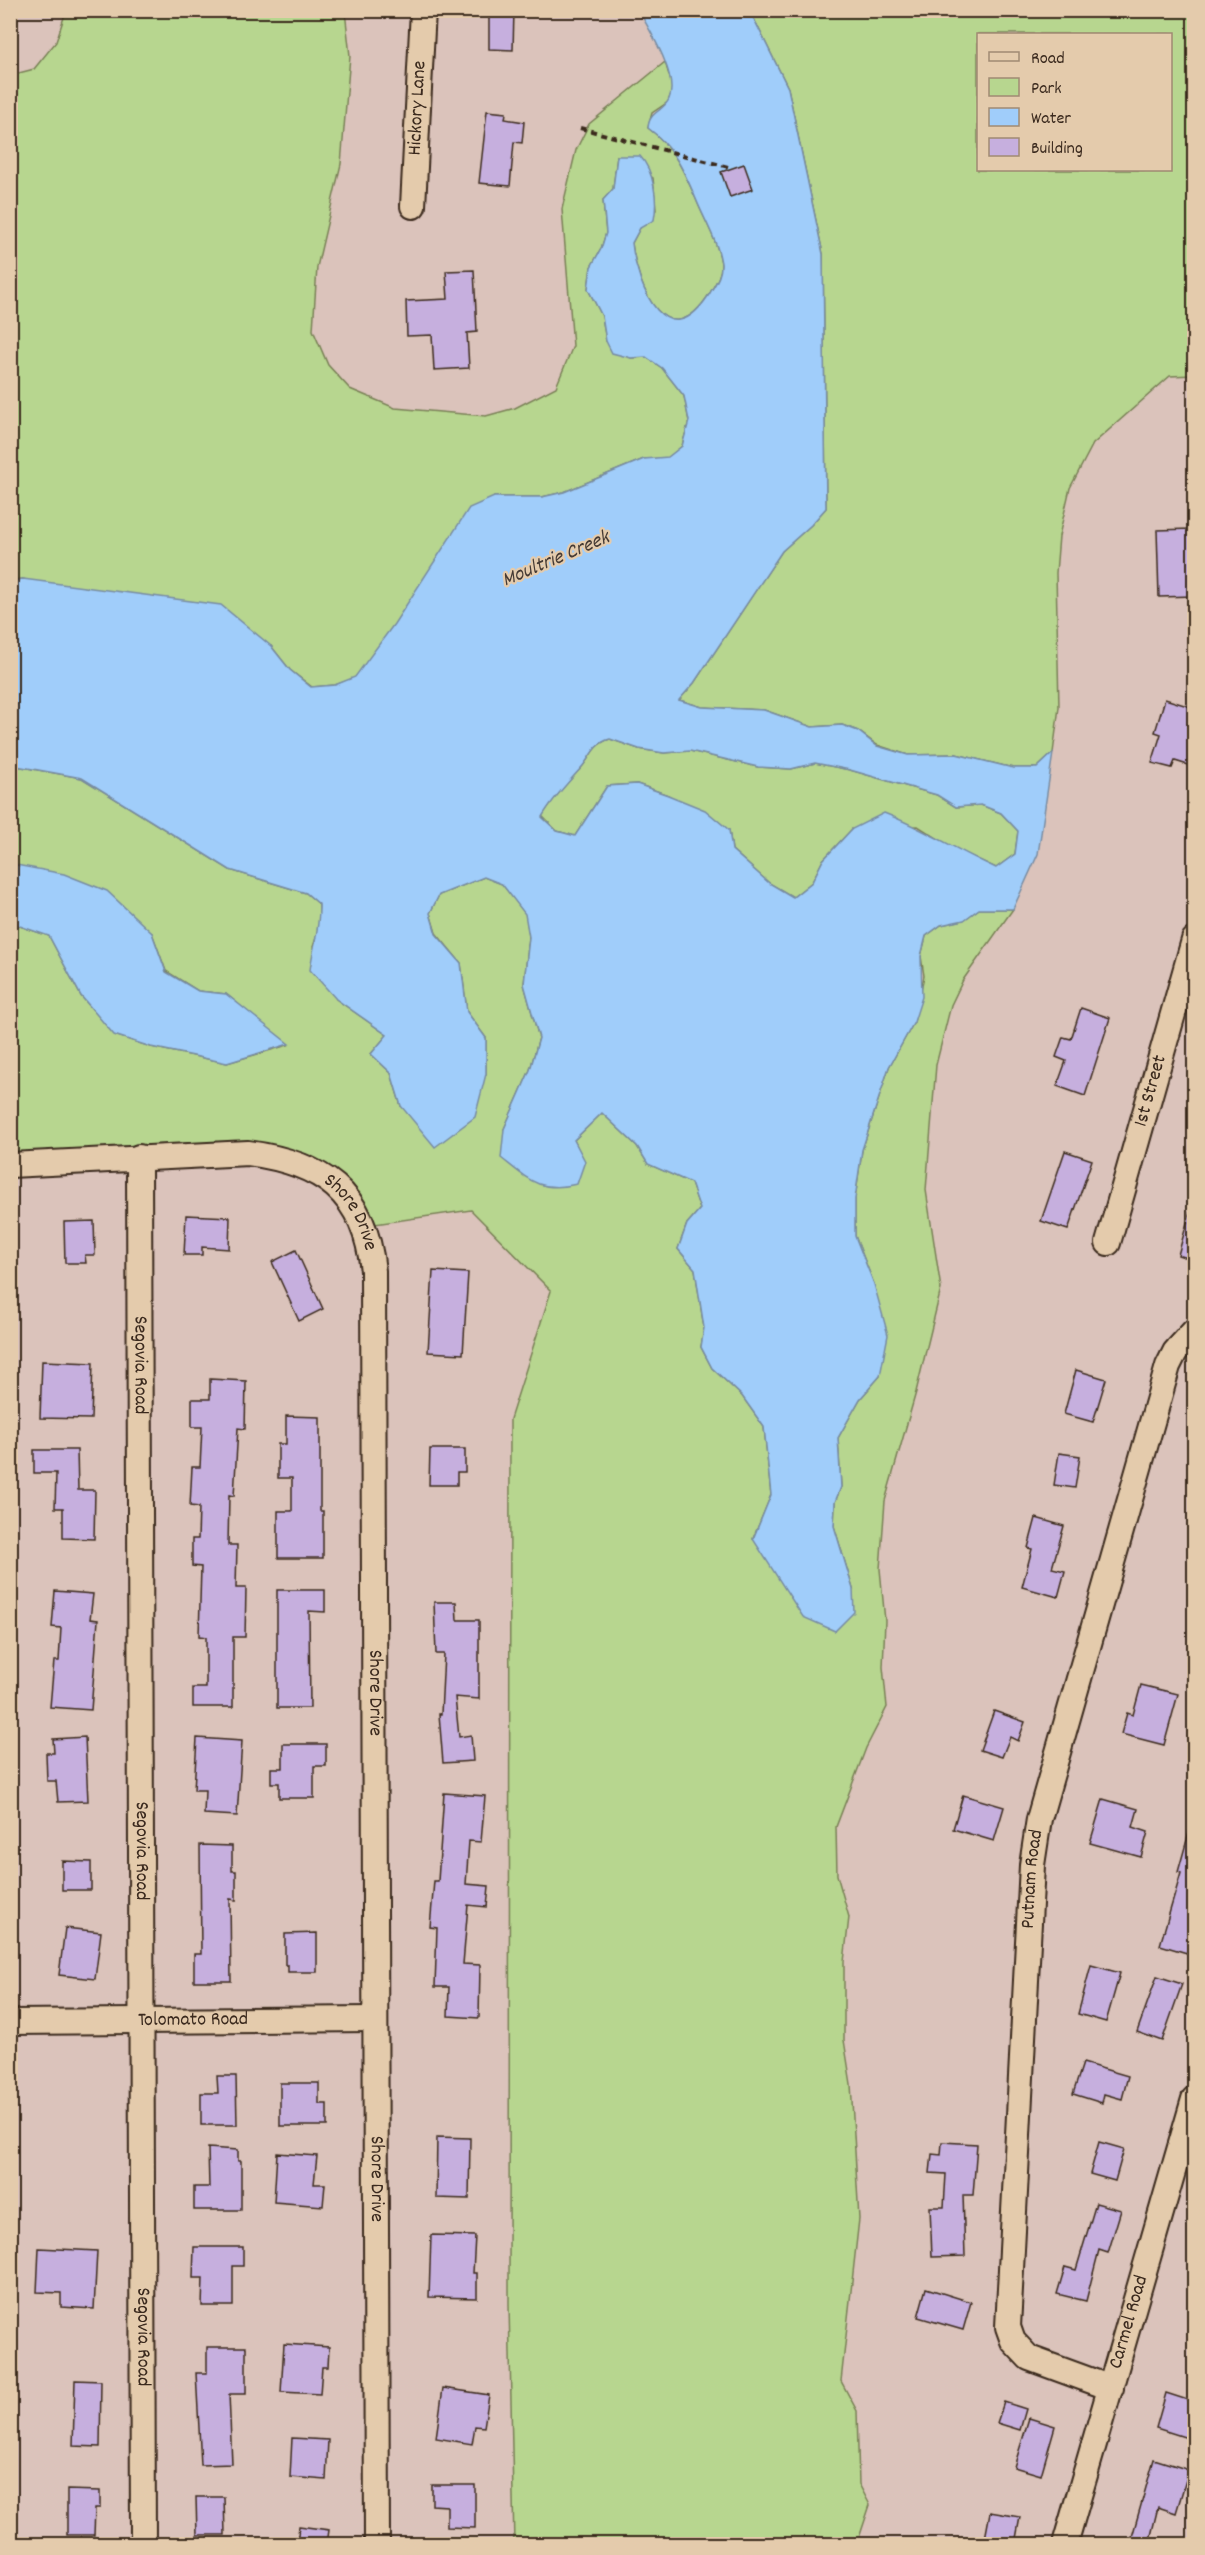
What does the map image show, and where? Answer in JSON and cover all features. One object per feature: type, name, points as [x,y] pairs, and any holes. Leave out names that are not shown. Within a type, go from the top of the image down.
[{"type":"street","name":"Hickory Lane","points":[[413,206],[423,10]]},
{"type":"street","name":"1st Street","points":[[1108,1243],[1194,940]]},
{"type":"street","name":"Shore Drive","points":[[10,1165],[248,1153],[297,1163],[316,1170],[336,1187],[360,1220],[365,1232],[373,1271],[377,2544]]},
{"type":"street","name":"Segovia Road","points":[[139,1157],[143,2544]]},
{"type":"street","name":"Putnam Road","points":[[1111,2388],[1029,2358],[1013,2341],[1008,2327],[1032,1865],[1051,1774],[1168,1366],[1175,1352],[1194,1331]]},
{"type":"street","name":"Tolomato Road","points":[[10,2022],[375,2019]]},
{"type":"street","name":"Carmel Road","points":[[1065,2544],[1194,2099]]},
{"type":"path","points":[[580,128],[732,168]]},
{"type":"green space","points":[[66,11],[345,11],[350,56],[341,164],[317,267],[313,330],[328,365],[350,389],[395,408],[486,416],[515,408],[556,387],[573,346],[562,209],[576,150],[589,124],[665,62],[673,88],[668,102],[652,113],[648,128],[671,151],[687,179],[717,247],[721,263],[719,275],[710,293],[695,312],[681,320],[668,318],[657,310],[640,279],[632,243],[640,228],[656,210],[653,178],[617,156],[613,189],[603,200],[606,233],[601,249],[591,267],[588,289],[602,316],[606,341],[631,358],[646,357],[662,368],[684,396],[689,421],[682,446],[668,458],[644,459],[564,492],[542,497],[494,497],[355,678],[335,685],[312,687],[290,670],[271,646],[23,579],[11,580],[11,75],[34,69],[56,42]]},
{"type":"green space","points":[[750,11],[1194,11],[1194,375],[1170,376],[1093,444],[1070,488],[1059,536],[1056,573],[1059,707],[1053,753],[1037,768],[1013,768],[956,754],[908,755],[877,745],[858,731],[842,725],[812,727],[764,710],[702,707],[679,700],[694,683],[782,551],[826,508],[823,254],[788,88]]},
{"type":"green space","points":[[610,739],[639,749],[664,753],[690,751],[758,767],[791,769],[815,763],[850,770],[937,795],[956,807],[981,805],[1001,813],[1018,831],[1015,854],[996,868],[951,847],[918,826],[852,829],[823,860],[812,882],[793,897],[769,883],[732,850],[729,830],[668,795],[637,784],[607,786],[575,836],[557,831],[542,816],[596,747]]},
{"type":"green space","points":[[11,765],[82,778],[230,870],[306,893],[319,904],[320,926],[313,947],[336,999],[387,1035],[371,1054],[391,1073],[401,1106],[486,1074],[486,1038],[467,1012],[461,963],[436,933],[430,913],[439,895],[484,877],[502,884],[526,914],[529,937],[524,984],[539,1038],[530,1070],[504,1129],[584,1161],[574,1140],[602,1113],[637,1146],[648,1164],[691,1183],[700,1209],[687,1224],[678,1249],[695,1269],[704,1328],[701,1347],[712,1368],[742,1396],[764,1427],[771,1495],[753,1539],[853,1589],[834,1526],[835,1502],[841,1487],[838,1438],[860,1399],[880,1376],[874,1284],[855,1236],[855,1199],[862,1150],[889,1067],[914,1022],[924,976],[921,956],[926,936],[941,925],[963,920],[979,909],[1013,909],[963,980],[951,1005],[936,1065],[926,1190],[941,1289],[916,1392],[885,1501],[880,1569],[885,1621],[883,1667],[887,1707],[866,1748],[836,1827],[837,1875],[849,1917],[844,1962],[844,2040],[851,2084],[859,2219],[841,2381],[857,2411],[859,2484],[870,2505],[857,2544],[514,2544],[509,2305],[510,1419],[551,1291],[471,1210],[375,1224],[341,1178],[300,1155],[11,1160],[11,923],[49,936],[81,996],[115,1035],[151,1047],[227,1063],[288,1045],[226,994],[198,991],[166,971],[152,933],[30,869],[11,864]]},
{"type":"water","name":"Moultrie Creek","points":[[639,11],[750,11],[788,88],[823,254],[826,508],[782,551],[694,683],[679,700],[702,707],[764,710],[812,727],[842,725],[858,731],[877,746],[908,755],[956,754],[1013,768],[1037,768],[1053,753],[1038,854],[1013,909],[979,909],[964,920],[941,925],[926,936],[921,956],[922,997],[914,1022],[889,1067],[862,1150],[855,1199],[855,1236],[874,1284],[888,1335],[880,1376],[860,1399],[838,1438],[841,1487],[835,1502],[834,1526],[853,1589],[854,1612],[835,1631],[803,1617],[753,1539],[771,1495],[764,1427],[742,1396],[712,1368],[701,1347],[704,1328],[695,1269],[678,1249],[687,1224],[700,1209],[691,1183],[648,1164],[637,1146],[602,1113],[574,1140],[585,1161],[577,1184],[544,1186],[528,1178],[501,1158],[504,1129],[530,1070],[539,1038],[524,984],[529,937],[525,914],[502,884],[484,877],[439,895],[430,913],[436,934],[461,963],[467,1012],[486,1038],[486,1074],[475,1117],[435,1147],[401,1106],[391,1073],[371,1054],[387,1035],[336,999],[310,970],[319,904],[306,893],[230,870],[82,778],[11,765],[10,581],[23,579],[221,605],[271,646],[290,670],[311,687],[335,685],[355,677],[394,624],[469,508],[494,497],[542,497],[564,492],[644,459],[668,457],[682,446],[689,421],[684,396],[662,368],[646,357],[631,358],[612,353],[606,341],[602,316],[588,289],[591,267],[601,249],[606,233],[603,200],[613,189],[617,156],[640,156],[652,178],[655,195],[654,220],[640,228],[632,243],[640,279],[657,310],[668,318],[681,320],[695,312],[710,293],[720,271],[721,263],[717,247],[682,169],[671,151],[648,128],[651,118],[669,99],[671,90],[662,54]],"holes":[[[610,739],[639,749],[664,753],[690,751],[758,767],[791,769],[815,763],[850,770],[937,795],[956,807],[981,805],[1001,813],[1018,831],[1015,854],[996,868],[884,813],[852,829],[823,860],[812,882],[793,897],[769,883],[732,850],[729,830],[705,810],[637,784],[607,786],[575,836],[557,831],[542,817],[593,751],[604,741]]]},
{"type":"water","points":[[11,864],[64,874],[107,891],[152,933],[166,972],[198,991],[226,994],[289,1044],[227,1063],[151,1047],[114,1035],[81,996],[49,936],[11,923]]},
{"type":"building","points":[[489,10],[514,10],[513,50],[489,49]]},
{"type":"building","points":[[487,111],[506,113],[505,119],[524,122],[522,143],[514,142],[510,186],[479,183]]},
{"type":"building","points":[[744,164],[753,189],[730,197],[721,172]]},
{"type":"building","points":[[474,270],[477,332],[467,333],[469,368],[434,370],[432,335],[407,336],[406,301],[448,299],[446,271]]},
{"type":"building","points":[[1191,529],[1191,536],[1194,536],[1194,596],[1159,597],[1157,530]]},
{"type":"building","points":[[1165,699],[1194,708],[1194,767],[1175,761],[1172,768],[1152,763],[1161,734],[1155,732]]},
{"type":"building","points":[[1081,1008],[1110,1018],[1085,1096],[1057,1086],[1066,1061],[1056,1057],[1063,1037],[1071,1039]]},
{"type":"building","points":[[1065,1151],[1092,1160],[1068,1230],[1041,1221]]},
{"type":"building","points":[[1190,1212],[1194,1212],[1194,1260],[1178,1255]]},
{"type":"building","points":[[186,1215],[230,1217],[229,1249],[202,1247],[202,1255],[184,1255]]},
{"type":"building","points":[[94,1221],[95,1255],[85,1255],[86,1263],[65,1263],[64,1222]]},
{"type":"building","points":[[296,1250],[323,1309],[299,1321],[272,1262]]},
{"type":"building","points":[[433,1271],[468,1273],[463,1354],[428,1352]]},
{"type":"building","points":[[42,1361],[93,1363],[91,1419],[40,1418]]},
{"type":"building","points":[[1076,1370],[1106,1379],[1093,1422],[1064,1414]]},
{"type":"building","points":[[210,1379],[246,1381],[245,1429],[238,1428],[234,1496],[229,1495],[228,1545],[237,1545],[236,1588],[246,1588],[245,1637],[233,1637],[233,1707],[193,1707],[193,1688],[206,1688],[206,1637],[199,1636],[201,1567],[192,1566],[192,1539],[198,1539],[199,1507],[190,1506],[192,1467],[200,1467],[202,1427],[192,1427],[192,1399],[210,1399]]},
{"type":"building","points":[[286,1416],[320,1417],[320,1511],[323,1511],[323,1558],[278,1558],[278,1511],[292,1511],[292,1478],[278,1478],[278,1444],[286,1444]]},
{"type":"building","points":[[430,1449],[465,1449],[465,1472],[457,1472],[457,1485],[429,1485]]},
{"type":"building","points":[[34,1450],[77,1450],[78,1490],[95,1490],[94,1539],[63,1538],[63,1508],[55,1508],[56,1473],[34,1473]]},
{"type":"building","points":[[1059,1453],[1080,1456],[1075,1488],[1054,1485]]},
{"type":"building","points":[[1036,1518],[1064,1526],[1052,1568],[1065,1571],[1058,1597],[1022,1587],[1032,1549],[1028,1548]]},
{"type":"building","points":[[277,1590],[325,1590],[325,1612],[309,1611],[310,1708],[277,1708]]},
{"type":"building","points":[[55,1591],[93,1594],[90,1619],[98,1620],[91,1710],[50,1707],[54,1661],[59,1661],[61,1628],[52,1627]]},
{"type":"building","points":[[434,1602],[456,1602],[457,1620],[479,1620],[479,1699],[455,1697],[459,1737],[471,1735],[473,1761],[443,1763],[439,1714],[441,1714],[444,1654],[436,1654]]},
{"type":"building","points":[[1141,1685],[1178,1694],[1164,1745],[1121,1734],[1127,1713],[1133,1715]]},
{"type":"building","points":[[994,1711],[1025,1722],[1018,1741],[1010,1737],[1002,1757],[980,1750]]},
{"type":"building","points":[[85,1737],[88,1801],[58,1802],[56,1781],[47,1781],[46,1753],[54,1753],[53,1739]]},
{"type":"building","points":[[197,1738],[242,1741],[237,1816],[204,1814],[205,1790],[194,1790]]},
{"type":"building","points":[[283,1744],[326,1744],[326,1766],[314,1766],[314,1798],[279,1798],[279,1783],[271,1783],[271,1768],[283,1768]]},
{"type":"building","points":[[444,1793],[485,1796],[481,1842],[469,1841],[466,1884],[489,1886],[487,1907],[468,1905],[463,1964],[480,1965],[479,2018],[448,2016],[449,1987],[435,1987],[437,1928],[430,1927],[434,1881],[438,1881]]},
{"type":"building","points":[[963,1795],[1004,1807],[994,1841],[953,1829]]},
{"type":"building","points":[[1103,1799],[1138,1809],[1133,1827],[1148,1832],[1141,1857],[1090,1843]]},
{"type":"building","points":[[1190,1829],[1194,1829],[1194,1929],[1187,1953],[1160,1945],[1181,1873],[1178,1872]]},
{"type":"building","points":[[200,1845],[232,1846],[232,1871],[236,1871],[236,1900],[230,1899],[231,1981],[194,1981],[194,1954],[201,1954]]},
{"type":"building","points":[[62,1861],[91,1862],[91,1890],[62,1890]]},
{"type":"building","points":[[65,1928],[101,1932],[95,1979],[59,1975]]},
{"type":"building","points":[[317,1933],[317,1972],[288,1972],[288,1965],[285,1965],[285,1934]]},
{"type":"building","points":[[1091,1965],[1120,1973],[1106,2022],[1078,2014]]},
{"type":"building","points":[[1157,1976],[1182,1984],[1162,2041],[1137,2032]]},
{"type":"building","points":[[1083,2063],[1128,2076],[1122,2099],[1104,2094],[1102,2103],[1073,2094]]},
{"type":"building","points":[[217,2076],[236,2076],[237,2125],[201,2125],[201,2093],[218,2093]]},
{"type":"building","points":[[280,2083],[319,2083],[319,2104],[327,2104],[327,2126],[280,2126]]},
{"type":"building","points":[[437,2137],[470,2138],[469,2199],[436,2198]]},
{"type":"building","points":[[942,2142],[977,2144],[973,2195],[963,2195],[965,2256],[932,2257],[930,2207],[944,2207],[946,2174],[930,2173],[932,2154],[941,2155]]},
{"type":"building","points":[[1099,2142],[1124,2149],[1115,2181],[1090,2174]]},
{"type":"building","points":[[208,2148],[238,2150],[238,2161],[241,2161],[241,2210],[194,2210],[194,2187],[209,2187]]},
{"type":"building","points":[[277,2153],[317,2156],[314,2184],[325,2184],[323,2206],[274,2202]]},
{"type":"building","points":[[1096,2203],[1121,2210],[1108,2253],[1099,2250],[1086,2301],[1057,2294],[1065,2267],[1076,2270]]},
{"type":"building","points":[[431,2235],[475,2236],[473,2273],[477,2273],[477,2298],[429,2297]]},
{"type":"building","points":[[194,2247],[243,2247],[243,2266],[233,2266],[233,2306],[202,2306],[203,2278],[193,2278]]},
{"type":"building","points":[[39,2248],[97,2251],[94,2309],[61,2307],[61,2293],[37,2292]]},
{"type":"building","points":[[926,2288],[971,2302],[963,2330],[918,2317]]},
{"type":"building","points":[[284,2344],[329,2347],[328,2367],[322,2367],[320,2394],[281,2392]]},
{"type":"building","points":[[207,2347],[246,2347],[246,2394],[229,2394],[232,2464],[201,2465],[196,2373],[207,2373]]},
{"type":"building","points":[[75,2380],[101,2381],[100,2447],[73,2446]]},
{"type":"building","points":[[443,2388],[489,2395],[484,2427],[475,2426],[472,2444],[436,2438]]},
{"type":"building","points":[[1166,2393],[1194,2402],[1194,2440],[1156,2428]]},
{"type":"building","points":[[1004,2402],[1026,2409],[1020,2430],[997,2423]]},
{"type":"building","points":[[1029,2418],[1055,2426],[1041,2475],[1014,2467]]},
{"type":"building","points":[[292,2438],[328,2440],[326,2480],[290,2477]]},
{"type":"building","points":[[1154,2459],[1189,2470],[1176,2513],[1158,2507],[1149,2544],[1130,2544]]},
{"type":"building","points":[[432,2485],[475,2485],[475,2528],[447,2527],[447,2506],[432,2505]]},
{"type":"building","points":[[67,2490],[100,2491],[100,2508],[95,2508],[94,2535],[67,2535]]},
{"type":"building","points":[[196,2497],[224,2497],[225,2535],[197,2535]]},
{"type":"building","points":[[990,2512],[1020,2517],[1015,2544],[984,2544]]},
{"type":"building","points":[[299,2526],[329,2530],[327,2544],[297,2544]]}]
